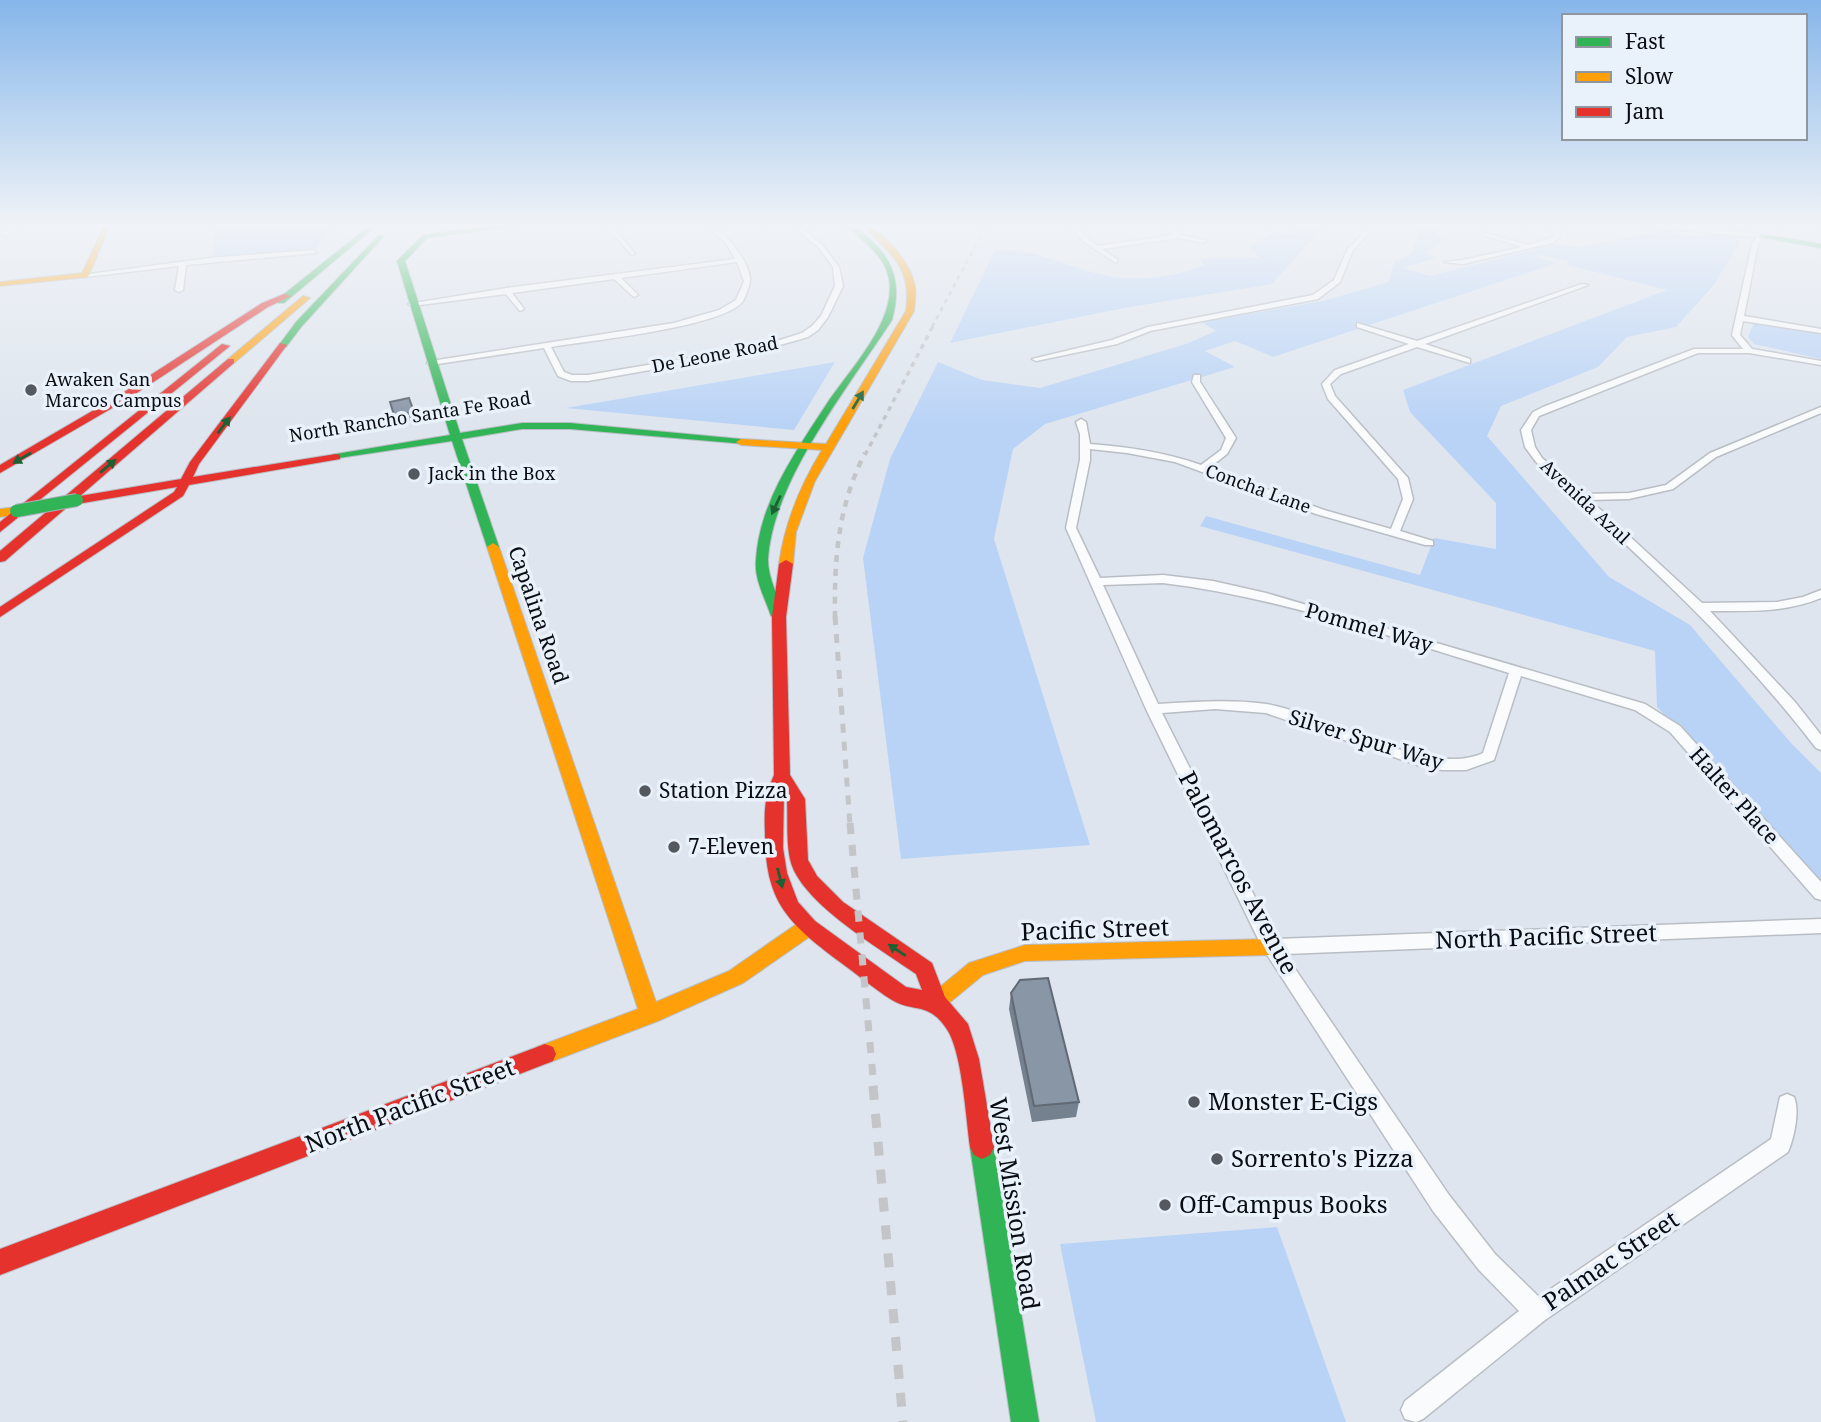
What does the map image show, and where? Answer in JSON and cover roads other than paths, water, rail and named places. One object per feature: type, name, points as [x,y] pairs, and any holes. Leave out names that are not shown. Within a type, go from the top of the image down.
[{"type":"main road","points":[[0,528],[292,292]]},
{"type":"main road","points":[[0,560],[309,292]]},
{"type":"main road","points":[[0,614],[179,494],[194,464],[299,324],[327,292]]},
{"type":"main road","name":"Capalina Road","points":[[409,292],[650,1014]]},
{"type":"main road","name":"West Mission Road","points":[[779,617],[764,573],[764,542],[775,506],[809,445],[894,307],[895,292]]},
{"type":"main road","name":"West Mission Road","points":[[912,292],[910,311],[809,481],[790,532],[779,617],[782,775],[773,797],[778,873],[790,906],[808,927],[901,995],[936,1002]]},
{"type":"main road","points":[[0,470],[122,398],[265,305],[287,296]]},
{"type":"main road","name":"North Rancho Santa Fe Road","points":[[0,513],[185,481],[219,469],[454,432],[522,426],[559,425],[769,445],[829,447]]},
{"type":"main road","name":"West Mission Road","points":[[782,775],[796,799],[799,860],[810,881],[836,908],[925,969],[936,1002],[957,1024],[968,1059],[1025,1422]]},
{"type":"main road","name":"North Pacific Street","points":[[0,1262],[650,1014],[736,976],[808,927]]},
{"type":"main road","name":"Pacific Street","points":[[936,1002],[968,972],[988,961],[1026,953],[1271,947]]},
{"type":"street","points":[[412,304],[491,292]]},
{"type":"street","points":[[509,292],[520,309]]},
{"type":"street","points":[[431,363],[675,325],[722,312],[739,301],[744,292]]},
{"type":"street","name":"De Leone Road","points":[[547,346],[561,374],[572,378],[588,378],[762,348],[805,335],[824,317],[836,292]]},
{"type":"street","points":[[1036,359],[1114,342],[1148,329],[1315,297],[1324,292]]},
{"type":"street","points":[[1394,533],[1409,502],[1410,490],[1403,478],[1331,397],[1326,384],[1338,372],[1563,292]]},
{"type":"street","points":[[1746,292],[1736,335],[1749,351]]},
{"type":"street","points":[[1741,318],[1821,331]]},
{"type":"street","points":[[1360,325],[1466,361]]},
{"type":"street","name":"Avenida Azul","points":[[1821,363],[1749,351],[1697,351],[1536,414],[1526,430],[1530,446],[1539,460],[1757,665],[1821,745]]},
{"type":"street","points":[[1197,377],[1196,382],[1231,438],[1222,455],[1203,468]]},
{"type":"street","points":[[1581,497],[1650,493],[1669,486],[1713,455],[1821,410]]},
{"type":"street","name":"Palomarcos Avenue","points":[[1081,422],[1086,460],[1071,520],[1094,582],[1153,709],[1271,947],[1441,1203],[1487,1262],[1537,1312]]},
{"type":"street","name":"Concha Lane","points":[[1085,446],[1148,453],[1203,468],[1320,512],[1429,543]]},
{"type":"street","name":"Pommel Way","points":[[1094,582],[1163,579],[1213,585],[1266,597],[1640,707]]},
{"type":"street","points":[[1698,607],[1780,605],[1802,602],[1821,594]]},
{"type":"street","name":"Silver Spur Way","points":[[1153,709],[1215,705],[1267,709],[1425,762],[1442,766],[1474,765],[1489,756],[1516,671]]},
{"type":"street","name":"Halter Place","points":[[1640,707],[1675,729],[1821,894]]},
{"type":"street","name":"North Pacific Street","points":[[1271,947],[1821,926]]},
{"type":"street","name":"Palmac Street","points":[[1414,1410],[1537,1312],[1781,1146],[1787,1104]]},
{"type":"railway","points":[[932,327],[951,292]]},
{"type":"railway","points":[[865,455],[933,326]]},
{"type":"railway","points":[[835,616],[835,575],[843,513],[865,453]]},
{"type":"railway","points":[[835,616],[850,825]]},
{"type":"railway","points":[[850,823],[874,1088]]},
{"type":"railway","points":[[873,1086],[903,1422]]},
{"type":"place","name":"Awaken San Marcos Campus","points":[[31,390]]},
{"type":"place","name":"Jack in the Box","points":[[414,474]]},
{"type":"place","name":"Station Pizza","points":[[645,791]]},
{"type":"place","name":"7-Eleven","points":[[674,847]]},
{"type":"place","name":"Monster E-Cigs","points":[[1194,1102]]},
{"type":"place","name":"Sorrento's Pizza","points":[[1217,1159]]},
{"type":"place","name":"Off-Campus Books","points":[[1165,1205]]}]
